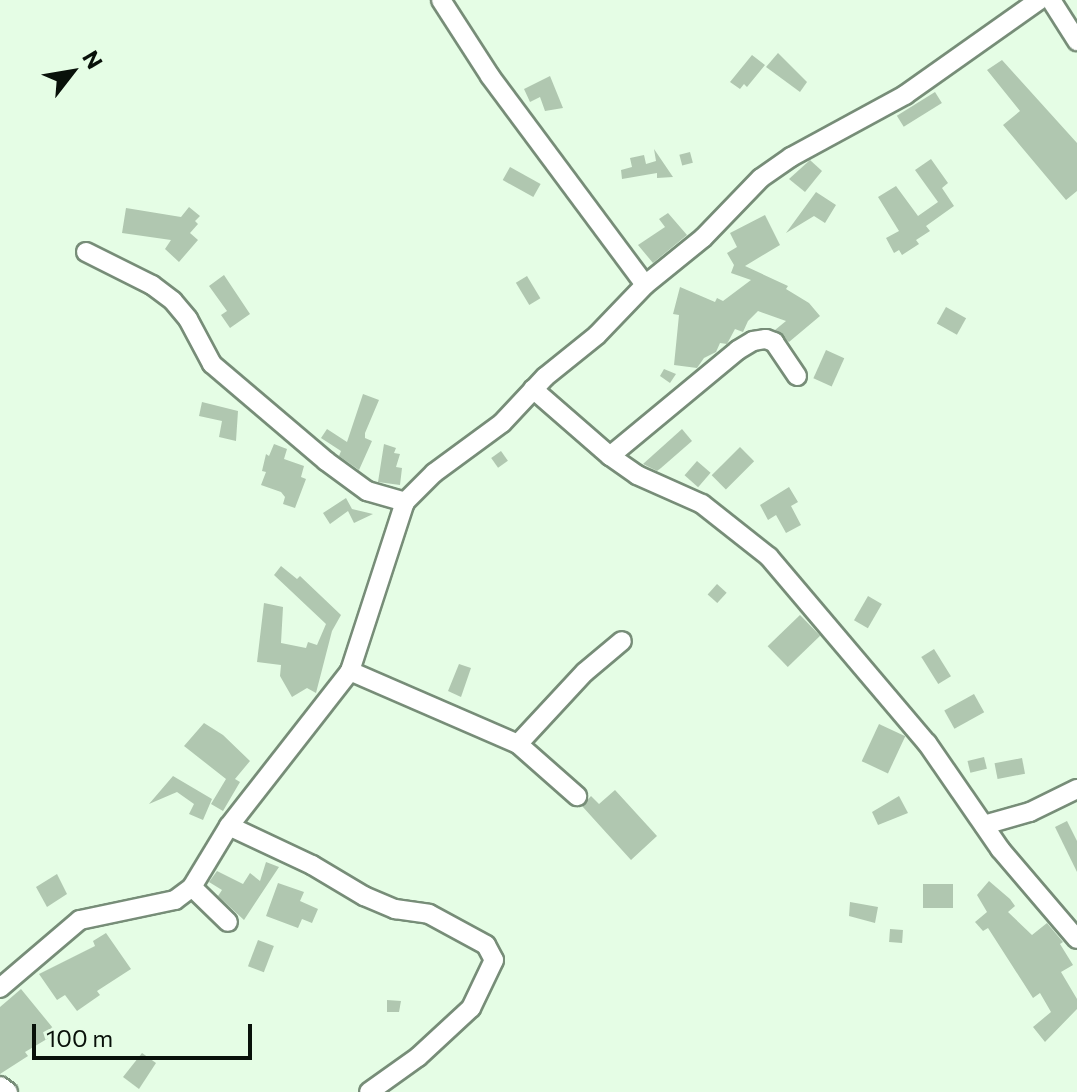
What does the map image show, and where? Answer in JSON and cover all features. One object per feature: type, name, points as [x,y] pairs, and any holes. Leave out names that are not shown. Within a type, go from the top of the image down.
[{"type":"street","points":[[441,0],[490,76],[645,285]]},
{"type":"street","points":[[0,988],[80,920],[175,900],[192,887],[229,826],[350,671],[405,502],[434,473],[502,423],[533,389],[597,335],[645,285],[703,238],[761,178],[791,157],[905,95],[1039,0]]},
{"type":"street","points":[[1051,0],[1077,41]]},
{"type":"street","points":[[86,252],[152,285],[173,301],[188,319],[212,364],[326,461],[367,491],[405,502]]},
{"type":"street","points":[[610,456],[753,341],[766,339],[774,342],[797,376]]},
{"type":"street","points":[[533,389],[610,456],[637,475],[702,504],[769,557],[927,743],[984,825],[1050,911],[1077,939]]},
{"type":"street","points":[[518,744],[585,672],[622,641]]},
{"type":"street","points":[[350,671],[518,744],[577,796]]},
{"type":"street","points":[[984,825],[1030,812],[1077,789]]},
{"type":"street","points":[[229,826],[312,865],[364,896],[395,909],[429,914],[486,945],[494,960],[471,1008],[418,1057],[369,1092]]},
{"type":"street","points":[[192,887],[228,922]]},
{"type":"street","points":[[0,1086],[8,1092]]},
{"type":"building","points":[[778,53],[807,82],[800,92],[766,67]]},
{"type":"building","points":[[752,55],[765,65],[747,87],[744,84],[740,89],[730,82]]},
{"type":"building","points":[[1002,60],[1077,143],[1077,191],[1066,200],[1003,125],[1020,111],[987,70]]},
{"type":"building","points":[[550,76],[563,108],[545,111],[540,97],[530,102],[524,89]]},
{"type":"building","points":[[935,92],[942,103],[904,127],[897,116]]},
{"type":"building","points":[[654,149],[673,177],[657,178],[657,173],[622,179],[621,170],[632,167],[630,158],[644,155],[646,164],[656,161]]},
{"type":"building","points":[[690,152],[693,163],[682,165],[679,155]]},
{"type":"building","points":[[931,159],[948,183],[942,188],[954,206],[926,226],[930,231],[916,240],[919,244],[902,255],[899,250],[894,253],[886,238],[899,231],[878,197],[896,186],[918,216],[938,202],[915,170]]},
{"type":"building","points":[[810,160],[822,171],[805,192],[789,179]]},
{"type":"building","points":[[510,167],[541,184],[533,197],[503,180]]},
{"type":"building","points":[[816,192],[836,205],[825,223],[814,216],[786,233]]},
{"type":"building","points":[[189,207],[200,216],[190,233],[198,240],[179,262],[165,249],[171,240],[122,233],[126,208],[181,217]]},
{"type":"building","points":[[668,213],[687,235],[653,263],[638,245],[665,227],[659,219]]},
{"type":"building","points":[[765,215],[780,245],[745,266],[788,286],[786,289],[809,303],[820,316],[789,342],[775,330],[786,321],[758,311],[743,332],[735,329],[727,344],[720,343],[716,352],[704,358],[697,368],[674,365],[679,315],[673,314],[680,287],[715,302],[717,298],[723,301],[751,280],[731,273],[734,265],[727,253],[737,247],[730,233]]},
{"type":"building","points":[[224,275],[250,314],[230,328],[221,315],[227,311],[209,286]]},
{"type":"building","points":[[527,276],[540,298],[529,305],[516,283]]},
{"type":"building","points":[[946,307],[966,318],[957,335],[937,324]]},
{"type":"building","points":[[826,350],[844,358],[832,386],[813,378]]},
{"type":"building","points":[[664,369],[676,374],[670,383],[660,376]]},
{"type":"building","points":[[363,394],[379,400],[365,433],[365,438],[372,441],[359,470],[339,456],[341,451],[321,438],[327,429],[347,442]]},
{"type":"building","points":[[202,402],[238,411],[236,441],[219,437],[222,421],[199,416]]},
{"type":"building","points":[[682,429],[692,441],[657,471],[643,464]]},
{"type":"building","points":[[274,444],[287,449],[284,459],[304,466],[301,477],[306,479],[295,508],[283,504],[285,497],[281,492],[261,485],[266,472],[262,471],[266,454],[269,456]]},
{"type":"building","points":[[384,444],[396,448],[394,453],[400,454],[396,467],[402,468],[400,485],[378,482]]},
{"type":"building","points":[[740,447],[754,461],[726,489],[712,475]]},
{"type":"building","points":[[501,451],[508,461],[498,468],[491,458]]},
{"type":"building","points":[[697,461],[711,473],[698,487],[685,475]]},
{"type":"building","points":[[789,487],[798,502],[791,506],[801,525],[786,533],[776,515],[768,520],[760,505]]},
{"type":"building","points":[[346,498],[352,509],[373,514],[354,523],[348,511],[330,524],[323,513]]},
{"type":"building","points":[[281,566],[297,579],[300,576],[341,615],[332,631],[316,693],[307,688],[292,697],[280,676],[281,665],[257,662],[264,603],[283,607],[281,643],[306,648],[308,642],[317,645],[326,624],[274,575]]},
{"type":"building","points":[[717,584],[727,593],[717,603],[708,594]]},
{"type":"building","points":[[868,596],[882,604],[868,628],[854,620]]},
{"type":"building","points":[[800,615],[820,636],[788,667],[768,646]]},
{"type":"building","points":[[934,649],[951,676],[938,684],[921,657]]},
{"type":"building","points":[[459,664],[471,668],[461,697],[448,691]]},
{"type":"building","points":[[974,694],[984,712],[954,729],[944,710]]},
{"type":"building","points":[[204,723],[223,735],[250,761],[235,779],[240,782],[223,811],[211,804],[226,779],[184,746]]},
{"type":"building","points":[[879,724],[905,736],[888,773],[862,761]]},
{"type":"building","points":[[984,757],[987,769],[970,773],[968,761]]},
{"type":"building","points":[[1022,758],[1025,774],[998,779],[995,763]]},
{"type":"building","points":[[173,776],[212,799],[203,820],[189,814],[194,804],[177,792],[149,804]]},
{"type":"building","points":[[615,790],[657,836],[631,860],[582,806],[591,796],[599,804]]},
{"type":"building","points":[[899,796],[908,813],[878,825],[872,812]]},
{"type":"building","points":[[1067,821],[1077,841],[1077,872],[1055,827]]},
{"type":"building","points":[[266,862],[279,867],[244,920],[218,896],[222,890],[209,882],[217,871],[243,884],[250,873],[260,881]]},
{"type":"building","points":[[57,874],[67,894],[47,907],[36,887]]},
{"type":"building","points":[[989,881],[1010,899],[1015,906],[1008,912],[1032,935],[1047,923],[1063,942],[1060,944],[1073,965],[1061,972],[1077,999],[1077,1009],[1045,1042],[1033,1027],[1051,1012],[1040,993],[1033,998],[988,928],[983,931],[975,922],[987,912],[977,895]]},
{"type":"building","points":[[278,883],[304,892],[300,901],[318,909],[312,923],[302,919],[298,928],[266,916]]},
{"type":"building","points":[[923,884],[953,884],[953,908],[923,908]]},
{"type":"building","points":[[850,902],[878,907],[875,923],[849,916]]},
{"type":"building","points":[[890,929],[903,930],[902,943],[889,942]]},
{"type":"building","points":[[106,933],[131,969],[97,991],[100,995],[77,1011],[65,995],[57,1000],[39,974],[95,946],[93,941]]},
{"type":"building","points":[[258,940],[274,946],[264,972],[248,966]]},
{"type":"building","points":[[21,989],[57,1033],[25,1052],[28,1056],[0,1074],[0,1007]]},
{"type":"building","points":[[387,1000],[401,1001],[399,1012],[387,1012]]},
{"type":"building","points":[[142,1053],[156,1063],[139,1089],[123,1077]]}]
